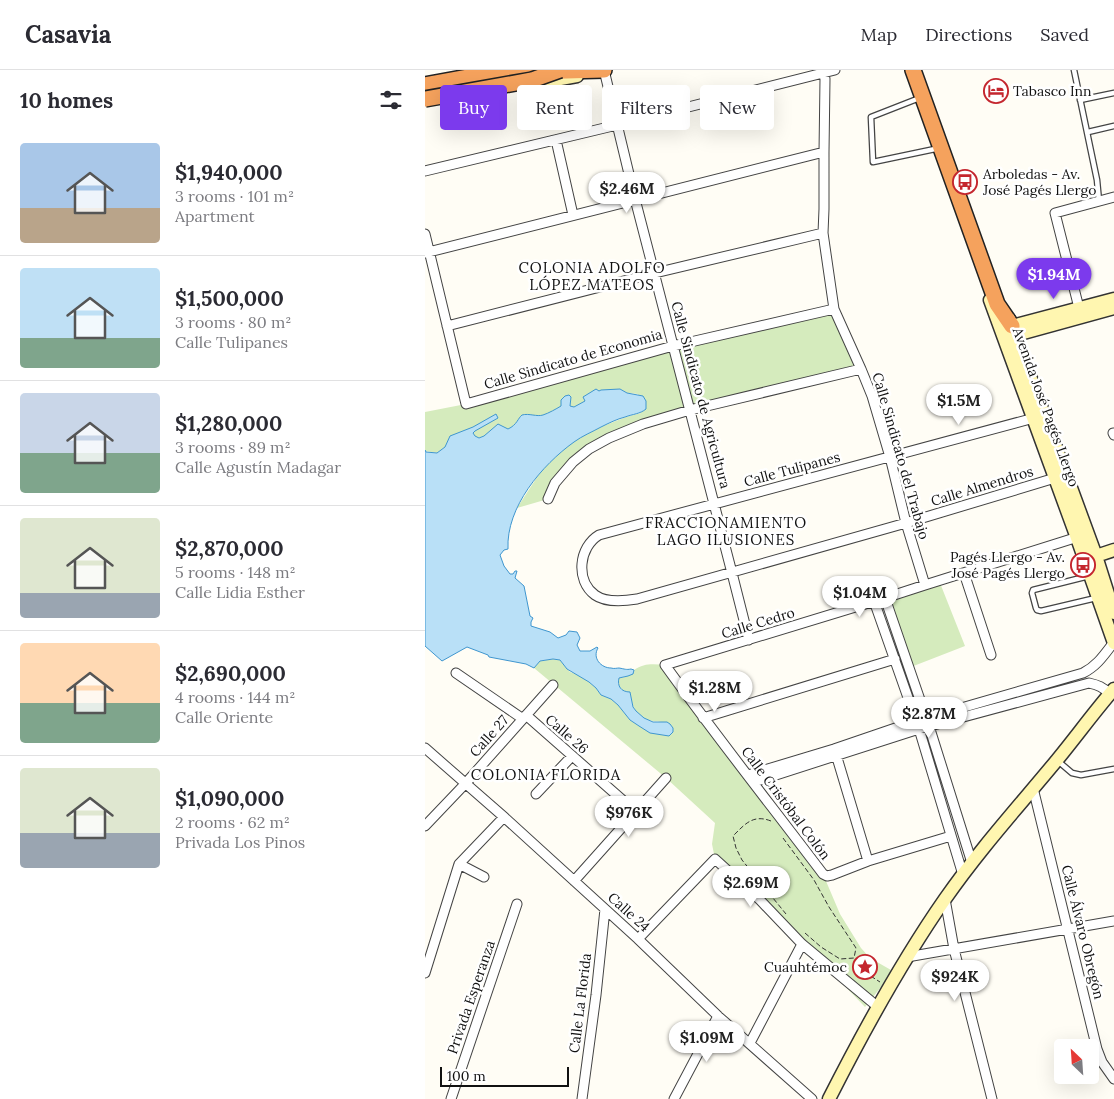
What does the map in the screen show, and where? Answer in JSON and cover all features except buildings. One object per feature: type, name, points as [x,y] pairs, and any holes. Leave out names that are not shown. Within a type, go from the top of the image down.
[{"type":"highway","points":[[425,74],[448,70]]},
{"type":"highway","points":[[425,85],[505,70]]},
{"type":"highway","points":[[425,99],[532,80],[560,70]]},
{"type":"highway","points":[[487,73],[605,70]]},
{"type":"highway","points":[[913,70],[1008,332]]},
{"type":"main road","points":[[425,105],[605,70]]},
{"type":"main road","name":"Avenida José Pagés Llergo","points":[[906,70],[935,149],[1008,332],[1090,558],[1114,613]]},
{"type":"main road","name":"Avenida José Pagés Llergo","points":[[920,70],[1008,332],[1034,418],[1055,478],[1083,536]]},
{"type":"main road","points":[[1008,332],[1079,308],[1114,299]]},
{"type":"main road","points":[[1008,332],[1114,308]]},
{"type":"main road","points":[[1090,558],[1114,550]]},
{"type":"main road","name":"Avenida José Pagés Llergo","points":[[1090,558],[1091,576],[1114,642]]},
{"type":"main road","points":[[829,1099],[889,987],[945,898],[1112,692]]},
{"type":"street","name":"Calle Sindicato de Agricultura","points":[[605,70],[608,85]]},
{"type":"street","points":[[690,106],[823,71],[835,70]]},
{"type":"street","name":"Calle Sindicato del Trabajo","points":[[823,71],[825,79],[823,233],[834,309],[871,396],[890,457],[906,523],[925,585]]},
{"type":"street","points":[[425,171],[602,129]]},
{"type":"street","name":"Calle Sindicato de Agricultura","points":[[618,130],[749,640]]},
{"type":"street","points":[[556,140],[573,215]]},
{"type":"street","points":[[427,252],[823,152]]},
{"type":"street","points":[[1079,308],[1055,212],[1114,197]]},
{"type":"street","points":[[425,234],[427,252],[447,326],[655,273],[823,233]]},
{"type":"street","name":"Calle Sindicato de Economia","points":[[447,326],[466,404],[673,346],[834,309]]},
{"type":"street","points":[[548,499],[555,483],[581,455],[593,446],[632,428],[691,410],[861,369]]},
{"type":"street","name":"Calle Tulipanes","points":[[582,572],[582,560],[585,550],[592,540],[599,535],[1034,418]]},
{"type":"street","name":"Calle Almendros","points":[[582,572],[588,586],[596,595],[606,599],[621,601],[637,599],[906,523],[1055,478]]},
{"type":"street","name":"Calle Cedro","points":[[665,665],[1083,536]]},
{"type":"street","points":[[964,573],[991,655]]},
{"type":"street","points":[[885,598],[928,722],[972,863]]},
{"type":"street","points":[[874,601],[917,725],[963,875]]},
{"type":"street","points":[[928,722],[1083,673],[1099,662],[1114,642]]},
{"type":"street","points":[[703,718],[895,659]]},
{"type":"street","name":"Calle Cristóbal Colón","points":[[665,665],[703,718],[823,874],[827,876],[832,875],[867,861],[951,836]]},
{"type":"street","name":"Calle 26","points":[[456,673],[524,717],[636,812]]},
{"type":"street","points":[[751,778],[917,725],[1089,683],[1099,685],[1112,692]]},
{"type":"street","name":"Calle 27","points":[[425,826],[553,685]]},
{"type":"street","name":"Calle 24","points":[[425,748],[504,817],[718,1016],[812,1099]]},
{"type":"street","points":[[835,752],[867,861]]},
{"type":"street","points":[[536,794],[572,756]]},
{"type":"street","points":[[574,881],[666,778]]},
{"type":"street","name":"Calle Álvaro Obregón","points":[[1033,788],[1099,1055],[1114,1079]]},
{"type":"street","points":[[425,973],[459,864],[504,817]]},
{"type":"street","points":[[637,939],[715,859],[760,900],[802,944],[878,1007]]},
{"type":"street","points":[[459,864],[484,877]]},
{"type":"street","points":[[945,898],[954,949],[992,1099]]},
{"type":"street","name":"Privada Esperanza","points":[[451,1099],[517,904]]},
{"type":"street","name":"Calle La Florida","points":[[582,1099],[605,909]]},
{"type":"street","points":[[907,957],[1114,921]]},
{"type":"street","points":[[750,1043],[802,944]]},
{"type":"street","points":[[674,1099],[718,1016]]},
{"type":"lane","points":[[1074,70],[1088,132],[1099,200]]},
{"type":"lane","points":[[1080,100],[1114,93]]},
{"type":"lane","points":[[917,99],[871,117],[873,162],[935,149]]},
{"type":"lane","points":[[1088,132],[1114,126]]},
{"type":"lane","points":[[1091,576],[1033,590],[1036,608],[1041,611],[1098,598]]},
{"type":"lane","points":[[1057,760],[1072,773],[1081,775],[1114,769]]},
{"type":"path","points":[[770,820],[761,818],[747,822],[733,836],[735,848],[742,860],[791,919]]},
{"type":"path","points":[[781,835],[815,880],[829,907],[856,948],[854,958]]},
{"type":"path","points":[[803,932],[840,959],[854,958]]},
{"type":"path","points":[[854,958],[869,975],[889,987]]},
{"type":"green space","points":[[834,309],[861,369],[667,417],[581,455],[548,499],[517,508],[543,468],[575,440],[603,426],[641,413],[638,394],[627,393],[620,389],[574,407],[525,420],[508,429],[445,447],[437,453],[425,451],[425,412],[466,404]]},
{"type":"green space","points":[[940,583],[965,646],[911,667],[887,601]]},
{"type":"green space","points":[[560,660],[570,672],[581,676],[596,688],[601,695],[611,699],[630,720],[639,726],[667,722],[653,721],[640,716],[633,706],[630,692],[622,690],[619,686],[619,678],[625,677],[645,665],[665,665],[823,874],[840,914],[861,948],[870,958],[891,970],[885,982],[865,1007],[791,930],[715,859],[712,844],[715,823],[666,778],[534,668],[540,661]]},
{"type":"water","points":[[596,389],[599,391],[620,389],[627,393],[643,396],[646,401],[646,409],[613,421],[584,436],[562,451],[550,463],[528,488],[513,518],[509,533],[508,549],[504,550],[500,555],[504,566],[510,574],[517,571],[515,578],[524,586],[530,616],[533,618],[531,626],[550,632],[558,638],[566,635],[569,631],[577,632],[580,638],[577,645],[580,651],[590,651],[597,647],[596,655],[598,662],[607,668],[634,670],[633,674],[619,678],[619,686],[622,690],[630,692],[633,707],[644,718],[653,722],[667,722],[670,724],[673,732],[669,736],[650,733],[630,720],[611,699],[601,695],[589,682],[567,669],[560,660],[540,661],[534,668],[526,664],[489,657],[467,647],[442,661],[425,646],[425,450],[426,452],[437,453],[445,447],[450,436],[473,427],[496,414],[498,418],[475,431],[473,433],[475,436],[479,438],[484,436],[498,424],[508,429],[522,415],[548,413],[561,406],[561,400],[565,396],[569,395],[571,397],[570,406],[574,407],[585,401],[583,397]]},
{"type":"place","name":"Tabasco Inn","points":[[996,91]]},
{"type":"place","name":"Arboledas - Av. José Pagés Llergo","points":[[965,182]]},
{"type":"place","name":"Pagés Llergo - Av. José Pagés Llergo","points":[[1083,565]]},
{"type":"place","name":"Cuauhtémoc","points":[[865,967]]},
{"type":"district","name":"COLONIA ADOLFO LÓPEZ MATEOS","points":[[592,276]]},
{"type":"district","name":"FRACCIONAMIENTO LAGO ILUSIONES","points":[[726,532]]},
{"type":"district","name":"COLONIA FLORIDA","points":[[546,775]]}]
